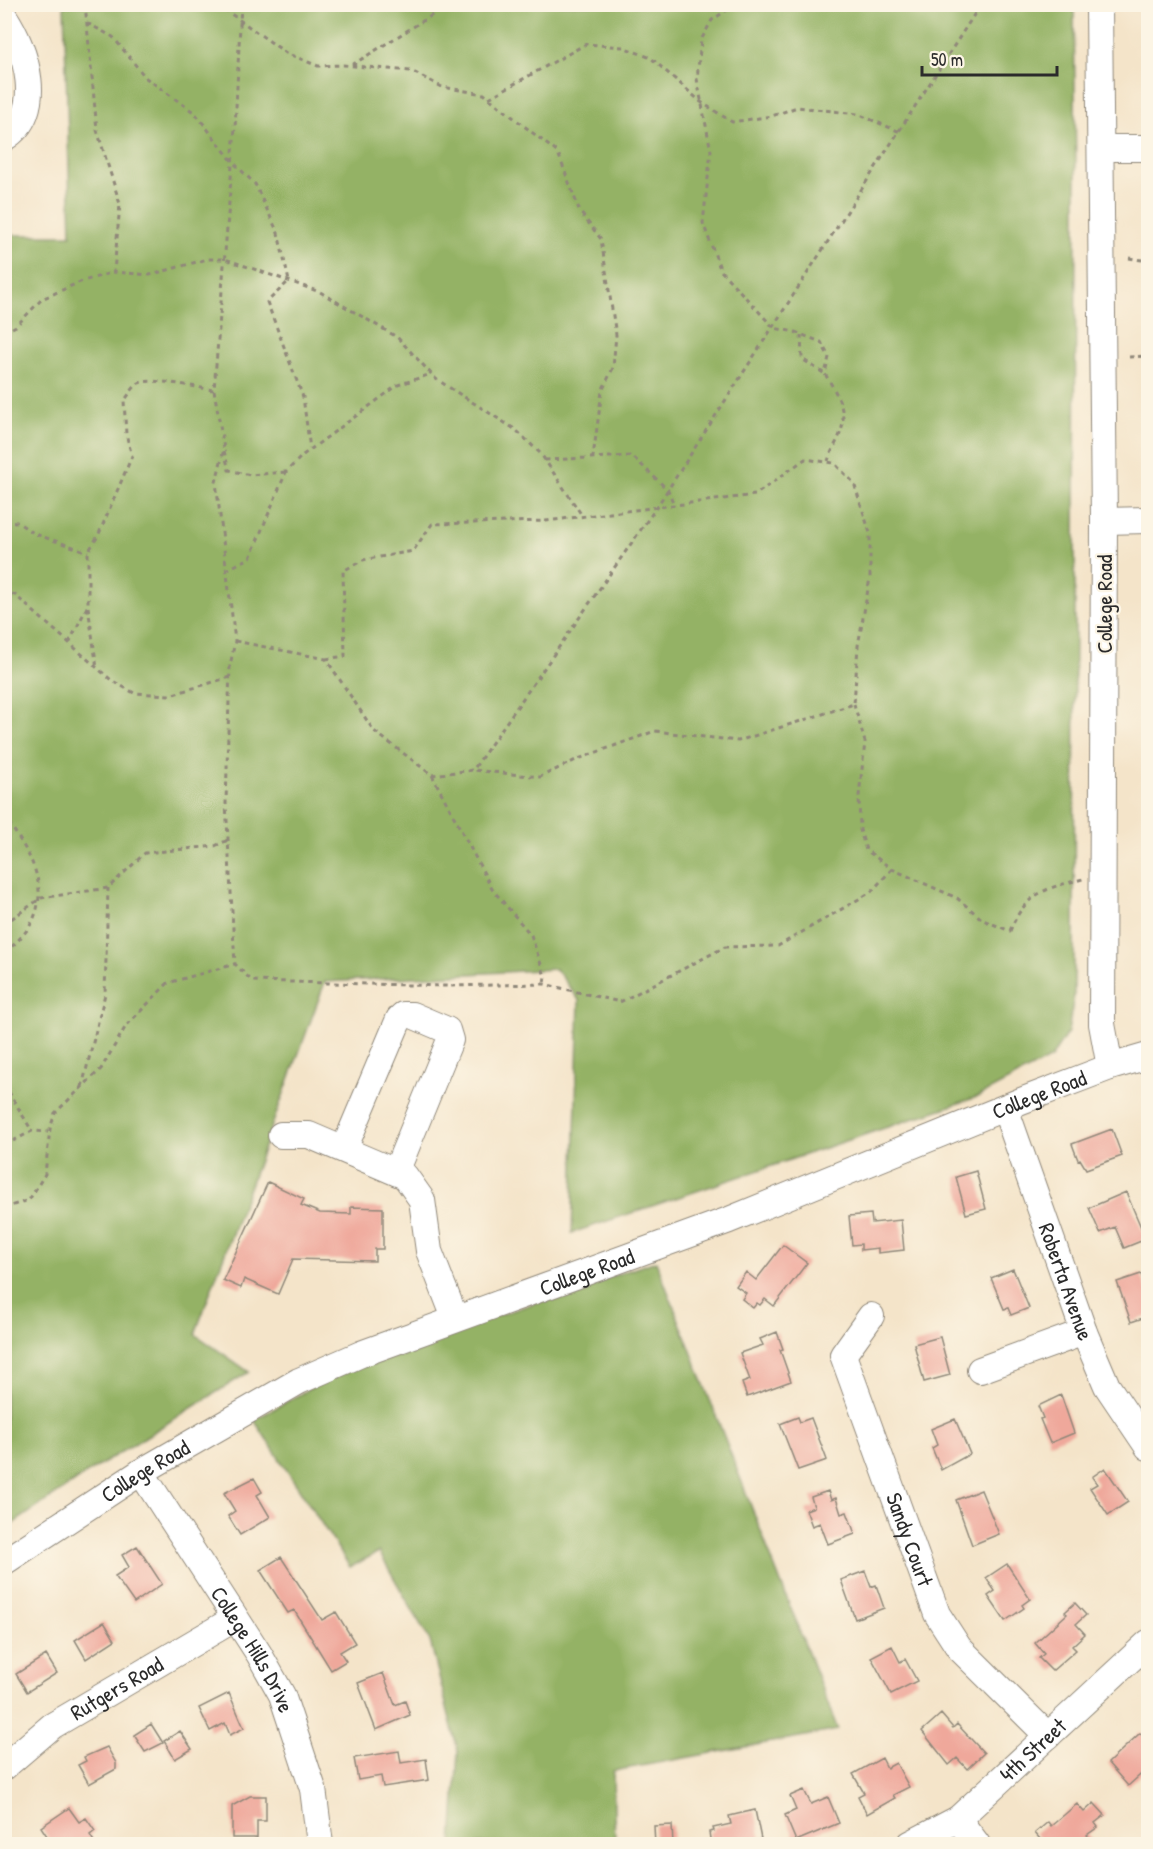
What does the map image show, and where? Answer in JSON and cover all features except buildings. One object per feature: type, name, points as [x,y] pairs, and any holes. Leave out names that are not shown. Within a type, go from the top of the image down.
[{"type":"street","name":"College Road","points":[[4,1562],[141,1473],[299,1381],[361,1354],[455,1318],[729,1220],[1110,1067],[1102,1024],[1104,521],[1099,4]]},
{"type":"street","points":[[4,16],[19,40],[27,65],[28,88],[27,108],[19,126],[4,138]]},
{"type":"street","points":[[1101,148],[1149,148]]},
{"type":"street","points":[[1104,521],[1149,520]]},
{"type":"street","points":[[344,1149],[399,1019],[404,1015],[412,1015],[447,1030],[450,1040],[396,1172]]},
{"type":"street","points":[[1110,1067],[1149,1056]]},
{"type":"street","name":"Roberta Avenue","points":[[1005,1108],[1084,1332],[1107,1386],[1149,1448]]},
{"type":"street","points":[[281,1135],[309,1135],[405,1176],[422,1200],[429,1251],[455,1318]]},
{"type":"street","name":"Sandy Court","points":[[871,1316],[843,1355],[937,1614],[959,1648],[1048,1736]]},
{"type":"street","points":[[980,1370],[1084,1332]]},
{"type":"street","name":"College Hills Drive","points":[[141,1473],[234,1619],[259,1654],[282,1695],[313,1789],[320,1845]]},
{"type":"street","name":"Rutgers Road","points":[[4,1767],[52,1726],[234,1619]]},
{"type":"street","name":"4th Street","points":[[910,1845],[958,1819],[1149,1643]]},
{"type":"street","points":[[958,1819],[976,1845]]},
{"type":"path","points":[[85,4],[97,130],[120,204],[114,272]]},
{"type":"path","points":[[217,4],[241,18],[286,53],[318,66],[411,71],[442,87],[484,94],[558,153],[580,212],[600,239],[616,335],[613,368],[602,392],[593,457]]},
{"type":"path","points":[[241,4],[233,162],[214,390],[224,450],[230,470],[250,475],[286,472]]},
{"type":"path","points":[[351,66],[450,4]]},
{"type":"path","points":[[736,4],[712,20],[701,40],[697,79],[711,152],[703,223],[721,271],[774,328],[801,334],[821,342],[829,357],[825,374]]},
{"type":"path","points":[[473,770],[668,490],[981,4]]},
{"type":"path","points":[[87,23],[112,37],[146,78],[195,113],[233,162],[255,184],[278,233],[289,281]]},
{"type":"path","points":[[489,99],[586,44],[623,47],[651,58],[702,102],[732,122],[772,116],[796,107],[858,114],[900,132]]},
{"type":"path","points":[[1128,258],[1149,261]]},
{"type":"path","points":[[4,332],[16,327],[42,299],[80,282],[114,272],[150,274],[207,259],[225,259],[320,292],[397,337],[431,374],[516,430],[545,460],[583,517]]},
{"type":"path","points":[[289,281],[267,302],[303,397],[310,450]]},
{"type":"path","points":[[801,334],[802,359],[825,374],[838,394],[843,416],[841,431],[834,441],[828,462]]},
{"type":"path","points":[[1129,357],[1149,356]]},
{"type":"path","points":[[226,570],[250,558],[286,472],[310,450],[398,385],[431,374]]},
{"type":"path","points":[[97,668],[88,605],[88,552],[98,536],[132,456],[126,434],[124,401],[139,383],[157,380],[177,386],[214,390]]},
{"type":"path","points":[[224,450],[216,482],[235,641],[230,677],[226,803],[235,964],[252,981],[447,986],[544,984],[620,1002],[725,947],[778,946],[871,892],[892,869]]},
{"type":"path","points":[[545,460],[632,456],[668,490],[674,505]]},
{"type":"path","points":[[235,641],[326,659],[345,656],[344,571],[363,560],[413,551],[432,524],[546,521],[755,495],[805,459],[834,463],[854,483],[870,533],[870,578],[858,646],[854,704],[865,742],[859,796],[860,830],[866,850],[892,869],[957,898],[983,920],[1010,931],[1018,910],[1044,888],[1103,873]]},
{"type":"path","points":[[4,521],[17,522],[35,534],[88,552]]},
{"type":"path","points":[[4,590],[15,595],[111,680],[134,693],[170,695],[230,677]]},
{"type":"path","points":[[69,643],[88,605]]},
{"type":"path","points":[[326,659],[374,731],[432,775],[486,880],[531,935],[545,976],[544,984]]},
{"type":"path","points":[[432,775],[473,770],[540,777],[578,759],[655,731],[738,741],[854,704]]},
{"type":"path","points":[[4,814],[35,865],[40,898],[31,924],[4,955]]},
{"type":"path","points":[[4,924],[40,898],[108,888],[145,853],[215,846],[228,840]]},
{"type":"path","points":[[82,1088],[105,994],[108,888]]},
{"type":"path","points":[[4,1208],[29,1200],[45,1174],[49,1132],[55,1113],[101,1069],[126,1026],[168,983],[235,964]]},
{"type":"path","points":[[4,1048],[9,1074],[4,1079]]},
{"type":"path","points":[[4,1084],[32,1131]]},
{"type":"path","points":[[4,1141],[13,1141],[32,1131],[49,1132]]},
{"type":"green space","points":[[64,5],[1074,5],[1076,179],[1074,996],[1068,1032],[1051,1058],[977,1097],[572,1233],[579,1000],[556,969],[325,982],[195,1334],[249,1372],[86,1474],[5,1529],[4,235],[71,235]]},
{"type":"green space","points":[[656,1261],[838,1730],[613,1771],[615,1844],[452,1844],[458,1751],[430,1641],[379,1552],[350,1567],[254,1420],[327,1379],[430,1339]]}]
